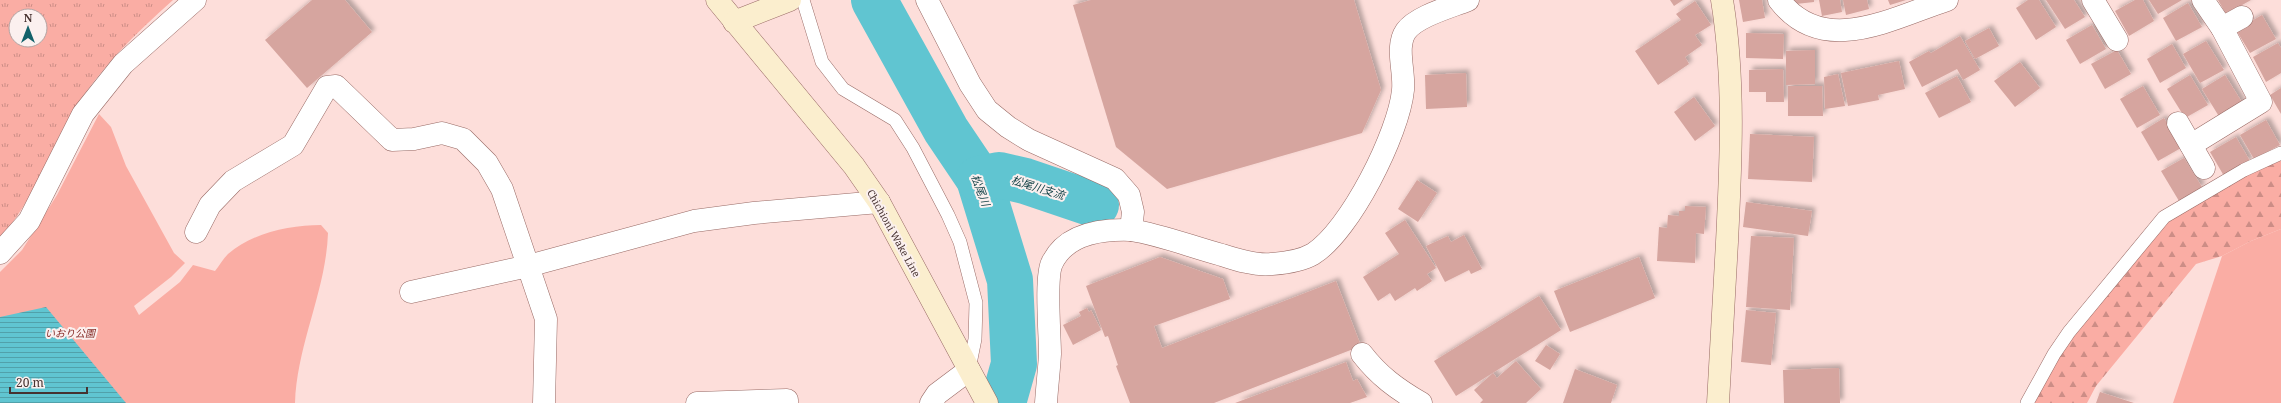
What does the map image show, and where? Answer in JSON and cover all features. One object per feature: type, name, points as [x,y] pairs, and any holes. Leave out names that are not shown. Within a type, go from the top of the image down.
[{"type":"main road","name":"Chichioni Wake Line","points":[[717,0],[854,166],[879,202],[978,386]]},
{"type":"main road","points":[[734,22],[790,0]]},
{"type":"main road","points":[[1718,403],[1731,176],[1732,95],[1729,42],[1722,0]]},
{"type":"street","points":[[0,252],[29,221],[84,114],[123,64],[195,0]]},
{"type":"street","points":[[927,0],[970,84],[987,110],[1008,127],[1029,140],[1115,179],[1128,195],[1133,212],[1131,230]]},
{"type":"street","points":[[1046,403],[1050,356],[1049,278],[1052,263],[1070,243],[1084,235],[1109,230],[1131,230],[1153,234],[1228,257],[1270,265],[1287,263],[1312,254],[1326,244],[1343,225],[1367,185],[1396,119],[1403,90],[1400,41],[1407,30],[1419,20],[1468,0]]},
{"type":"street","points":[[1779,0],[1794,17],[1808,25],[1822,30],[1841,32],[1880,23],[1947,0]]},
{"type":"street","points":[[2092,0],[2117,40]]},
{"type":"street","points":[[2191,145],[2261,102],[2222,28],[2203,0]]},
{"type":"street","points":[[2222,28],[2242,17]]},
{"type":"street","points":[[196,232],[210,205],[233,181],[293,145],[328,87],[336,86],[392,140],[414,139],[442,133],[463,139],[487,163],[502,189],[546,319],[544,403]]},
{"type":"street","points":[[2178,123],[2204,168]]},
{"type":"street","points":[[411,292],[528,266],[694,222],[754,213],[879,202]]},
{"type":"street","points":[[1362,354],[1376,372],[1392,386],[1421,403]]},
{"type":"street","points":[[931,403],[937,394],[978,386]]},
{"type":"street","points":[[697,403],[787,400],[787,403]]},
{"type":"lane","points":[[803,0],[822,62],[843,89],[895,120],[913,148],[960,242],[976,303],[975,339],[978,386]]},
{"type":"lane","points":[[2026,403],[2054,354],[2069,332],[2164,217],[2231,178],[2281,153]]},
{"type":"green space","points":[[0,0],[173,0],[119,52],[84,95],[64,127],[31,193],[12,223],[0,237]]},
{"type":"green space","name":"いおり公園","points":[[99,114],[111,127],[126,166],[174,253],[185,263],[171,277],[134,306],[139,315],[180,282],[193,265],[215,271],[228,254],[248,241],[272,232],[309,225],[321,225],[328,233],[322,276],[301,360],[295,403],[0,403],[0,272],[22,250],[57,195]]},
{"type":"green space","points":[[2281,160],[2281,229],[2251,241],[2222,256],[2196,264],[2096,386],[2087,403],[2033,403],[2048,374],[2084,320],[2170,218],[2261,168]]},
{"type":"green space","points":[[2281,229],[2281,403],[2173,403],[2222,256],[2251,241]]},
{"type":"water","points":[[46,307],[126,403],[0,403],[0,317]]},
{"type":"building","points":[[312,0],[345,0],[372,32],[307,88],[265,40]]},
{"type":"building","points":[[1091,0],[1354,0],[1381,90],[1362,133],[1167,189],[1116,147],[1073,5]]},
{"type":"building","points":[[1670,0],[1683,0],[1674,6]]},
{"type":"building","points":[[1739,0],[1762,0],[1765,18],[1743,22]]},
{"type":"building","points":[[1793,0],[1814,0],[1814,2],[1796,4]]},
{"type":"building","points":[[1819,0],[1840,0],[1842,12],[1822,16]]},
{"type":"building","points":[[1843,0],[1867,0],[1869,9],[1846,15]]},
{"type":"building","points":[[1888,0],[1906,0],[1890,5]]},
{"type":"building","points":[[2028,0],[2039,0],[2056,27],[2036,40],[2016,8]]},
{"type":"building","points":[[2046,0],[2074,0],[2085,17],[2065,29]]},
{"type":"building","points":[[2135,0],[2143,0],[2154,21],[2129,36],[2115,11]]},
{"type":"building","points":[[2149,0],[2182,0],[2158,14]]},
{"type":"building","points":[[2218,0],[2251,0],[2226,14]]},
{"type":"building","points":[[1695,1],[1711,25],[1695,35],[1702,45],[1685,57],[1689,64],[1658,85],[1635,51],[1681,20],[1676,14]]},
{"type":"building","points":[[2188,3],[2202,27],[2176,41],[2163,18]]},
{"type":"building","points":[[2262,15],[2276,39],[2250,53],[2236,30]]},
{"type":"building","points":[[2092,25],[2106,49],[2080,64],[2066,40]]},
{"type":"building","points":[[1989,28],[1999,46],[1975,59],[1965,41]]},
{"type":"building","points":[[1746,33],[1784,34],[1783,59],[1746,58]]},
{"type":"building","points":[[1960,36],[1980,70],[1963,80],[1957,69],[1922,87],[1909,62],[1929,51],[1931,53]]},
{"type":"building","points":[[2206,41],[2224,70],[2200,83],[2183,54]]},
{"type":"building","points":[[2278,43],[2281,48],[2281,73],[2266,82],[2253,57]]},
{"type":"building","points":[[2172,44],[2186,68],[2160,83],[2147,59]]},
{"type":"building","points":[[1815,50],[1815,84],[1786,85],[1786,51]]},
{"type":"building","points":[[2117,50],[2131,74],[2105,89],[2091,64]]},
{"type":"building","points":[[1899,61],[1905,89],[1878,95],[1879,100],[1848,106],[1841,73]]},
{"type":"building","points":[[2020,62],[2040,88],[2015,107],[1994,81]]},
{"type":"building","points":[[1783,69],[1784,102],[1766,102],[1766,92],[1749,92],[1749,70]]},
{"type":"building","points":[[1466,73],[1467,107],[1426,109],[1425,75]]},
{"type":"building","points":[[1838,74],[1845,106],[1825,109],[1824,77]]},
{"type":"building","points":[[2190,75],[2208,105],[2185,118],[2167,89]]},
{"type":"building","points":[[2225,75],[2243,104],[2220,118],[2202,89]]},
{"type":"building","points":[[1957,76],[1971,102],[1939,118],[1925,93]]},
{"type":"building","points":[[1788,86],[1822,86],[1823,116],[1788,116]]},
{"type":"building","points":[[2143,86],[2160,115],[2137,128],[2120,99]]},
{"type":"building","points":[[2281,88],[2281,114],[2270,95]]},
{"type":"building","points":[[1694,97],[1715,126],[1695,141],[1674,112]]},
{"type":"building","points":[[2164,118],[2181,148],[2158,161],[2141,132]]},
{"type":"building","points":[[2266,120],[2280,145],[2254,159],[2240,135]]},
{"type":"building","points":[[1750,134],[1814,137],[1812,182],[1748,179]]},
{"type":"building","points":[[2236,137],[2250,161],[2224,176],[2210,152]]},
{"type":"building","points":[[2184,158],[2202,187],[2179,201],[2161,171]]},
{"type":"building","points":[[1417,180],[1437,193],[1418,222],[1398,209]]},
{"type":"building","points":[[1746,202],[1812,211],[1808,236],[1743,227]]},
{"type":"building","points":[[1685,206],[1706,207],[1704,234],[1696,233],[1695,263],[1657,261],[1659,227],[1667,228],[1668,215],[1679,216],[1679,211],[1685,211]]},
{"type":"building","points":[[1405,220],[1436,268],[1427,274],[1432,281],[1417,291],[1415,288],[1395,301],[1390,293],[1378,301],[1363,277],[1399,254],[1385,233]]},
{"type":"building","points":[[1464,235],[1482,269],[1471,274],[1469,270],[1445,282],[1426,246],[1448,236],[1451,242]]},
{"type":"building","points":[[1751,236],[1794,238],[1790,310],[1746,307]]},
{"type":"building","points":[[1160,257],[1223,279],[1230,299],[1154,326],[1162,348],[1336,281],[1361,346],[1214,403],[1130,403],[1116,366],[1118,365],[1108,336],[1105,337],[1086,286]]},
{"type":"building","points":[[1639,257],[1655,298],[1570,332],[1554,291]]},
{"type":"building","points":[[1539,296],[1561,330],[1456,396],[1434,361]]},
{"type":"building","points":[[1087,308],[1089,312],[1091,310],[1101,330],[1073,345],[1063,325],[1081,316],[1079,312]]},
{"type":"building","points":[[1746,310],[1776,313],[1771,365],[1741,362]]},
{"type":"building","points":[[1546,345],[1560,354],[1550,370],[1535,361]]},
{"type":"building","points":[[1516,361],[1541,389],[1526,403],[1480,403],[1483,400],[1474,390],[1493,373],[1497,378]]},
{"type":"building","points":[[1346,362],[1353,381],[1357,379],[1367,397],[1350,403],[1235,403]]},
{"type":"building","points":[[1839,368],[1840,403],[1784,403],[1783,370]]},
{"type":"building","points":[[1575,369],[1617,385],[1611,403],[1563,403]]},
{"type":"building","points":[[2100,392],[2134,403],[2096,403]]},
{"type":"waterway","name":"松尾川","points":[[874,0],[946,130],[979,179],[1010,280],[1014,364],[1003,403]]},
{"type":"waterway","name":"松尾川支流","points":[[979,179],[999,175],[1025,181],[1096,205]]}]
